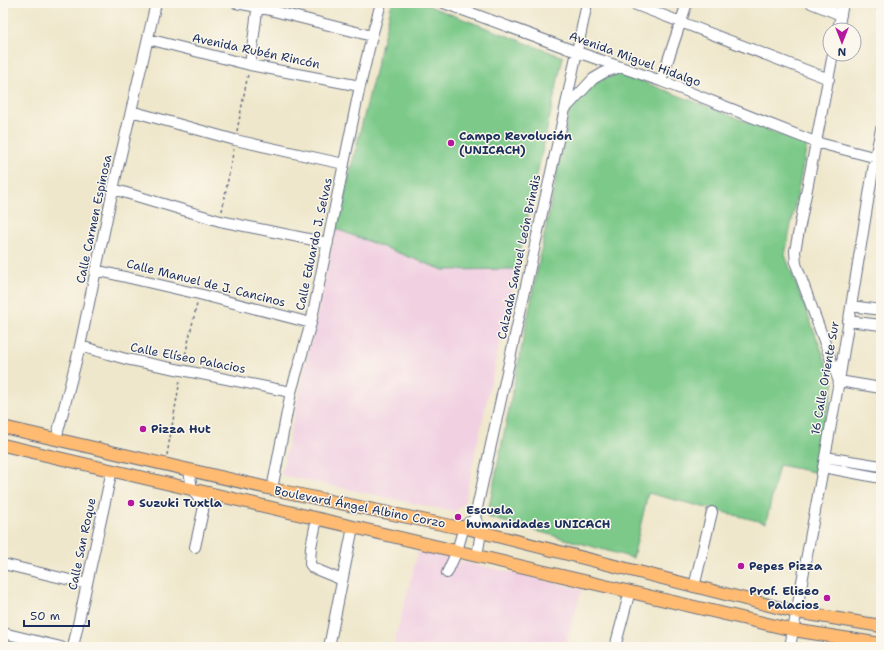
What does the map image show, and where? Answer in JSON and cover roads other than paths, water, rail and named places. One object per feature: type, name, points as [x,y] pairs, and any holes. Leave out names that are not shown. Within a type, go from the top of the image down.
[{"type":"main road","name":"Boulevard Ángel Albino Corzo","points":[[3,427],[272,489],[464,527],[796,612],[881,626]]},
{"type":"main road","name":"Boulevard Ángel Albino Corzo","points":[[3,445],[793,630],[881,644]]},
{"type":"street","name":"Calle Carmen Espinosa","points":[[56,439],[80,346],[95,270],[156,3]]},
{"type":"street","points":[[236,3],[258,5],[372,36]]},
{"type":"street","name":"Calle Eduardo J. Selvas","points":[[272,489],[291,392],[311,323],[360,86],[381,3]]},
{"type":"street","name":"Avenida Miguel Hidalgo","points":[[444,3],[621,68],[661,81],[815,142],[878,158]]},
{"type":"street","name":"Calzada Samuel León Brindis","points":[[475,517],[587,3]]},
{"type":"street","points":[[631,3],[828,79]]},
{"type":"street","points":[[661,81],[687,3]]},
{"type":"street","points":[[811,3],[841,15]]},
{"type":"street","points":[[840,22],[843,3]]},
{"type":"street","points":[[250,66],[258,5]]},
{"type":"street","name":"Avenida Rubén Rincón","points":[[148,39],[250,66],[360,86]]},
{"type":"street","points":[[831,62],[795,250],[796,264],[839,381],[881,388]]},
{"type":"street","points":[[565,109],[593,79],[605,72],[621,68]]},
{"type":"street","points":[[131,111],[235,140],[344,164]]},
{"type":"street","name":"16 Calle Oriente Sur","points":[[790,647],[839,381],[848,321],[878,158],[881,129]]},
{"type":"street","points":[[113,189],[220,221],[328,243]]},
{"type":"street","name":"Calle Manuel de J. Cancinos","points":[[95,270],[199,294],[311,323]]},
{"type":"street","points":[[851,306],[881,310]]},
{"type":"street","points":[[848,321],[881,326]]},
{"type":"street","name":"Calle Elíseo Palacios","points":[[80,346],[126,359],[291,392]]},
{"type":"street","points":[[824,457],[881,466]]},
{"type":"street","points":[[823,467],[881,478]]},
{"type":"street","name":"Calle San Roque","points":[[73,647],[112,470]]},
{"type":"street","points":[[189,470],[192,489],[203,505],[195,547]]},
{"type":"street","points":[[694,586],[712,512]]},
{"type":"street","points":[[447,574],[457,551],[464,527],[475,517],[481,532],[477,556]]},
{"type":"street","points":[[317,518],[311,547],[310,564],[313,568],[342,580]]},
{"type":"street","points":[[329,647],[353,527]]},
{"type":"street","points":[[3,564],[87,584]]},
{"type":"street","points":[[615,647],[630,591]]},
{"type":"street","points":[[3,633],[61,647]]},
{"type":"place","name":"Campo Revolución (UNICACH)","points":[[451,143]]},
{"type":"place","name":"Pizza Hut","points":[[143,429]]},
{"type":"place","name":"Suzuki Tuxtla","points":[[131,503]]},
{"type":"place","name":"Escuela humanidades UNICACH","points":[[458,517]]},
{"type":"place","name":"Pepes Pizza","points":[[741,566]]},
{"type":"place","name":"Prof. Eliseo Palacios","points":[[827,598]]}]
